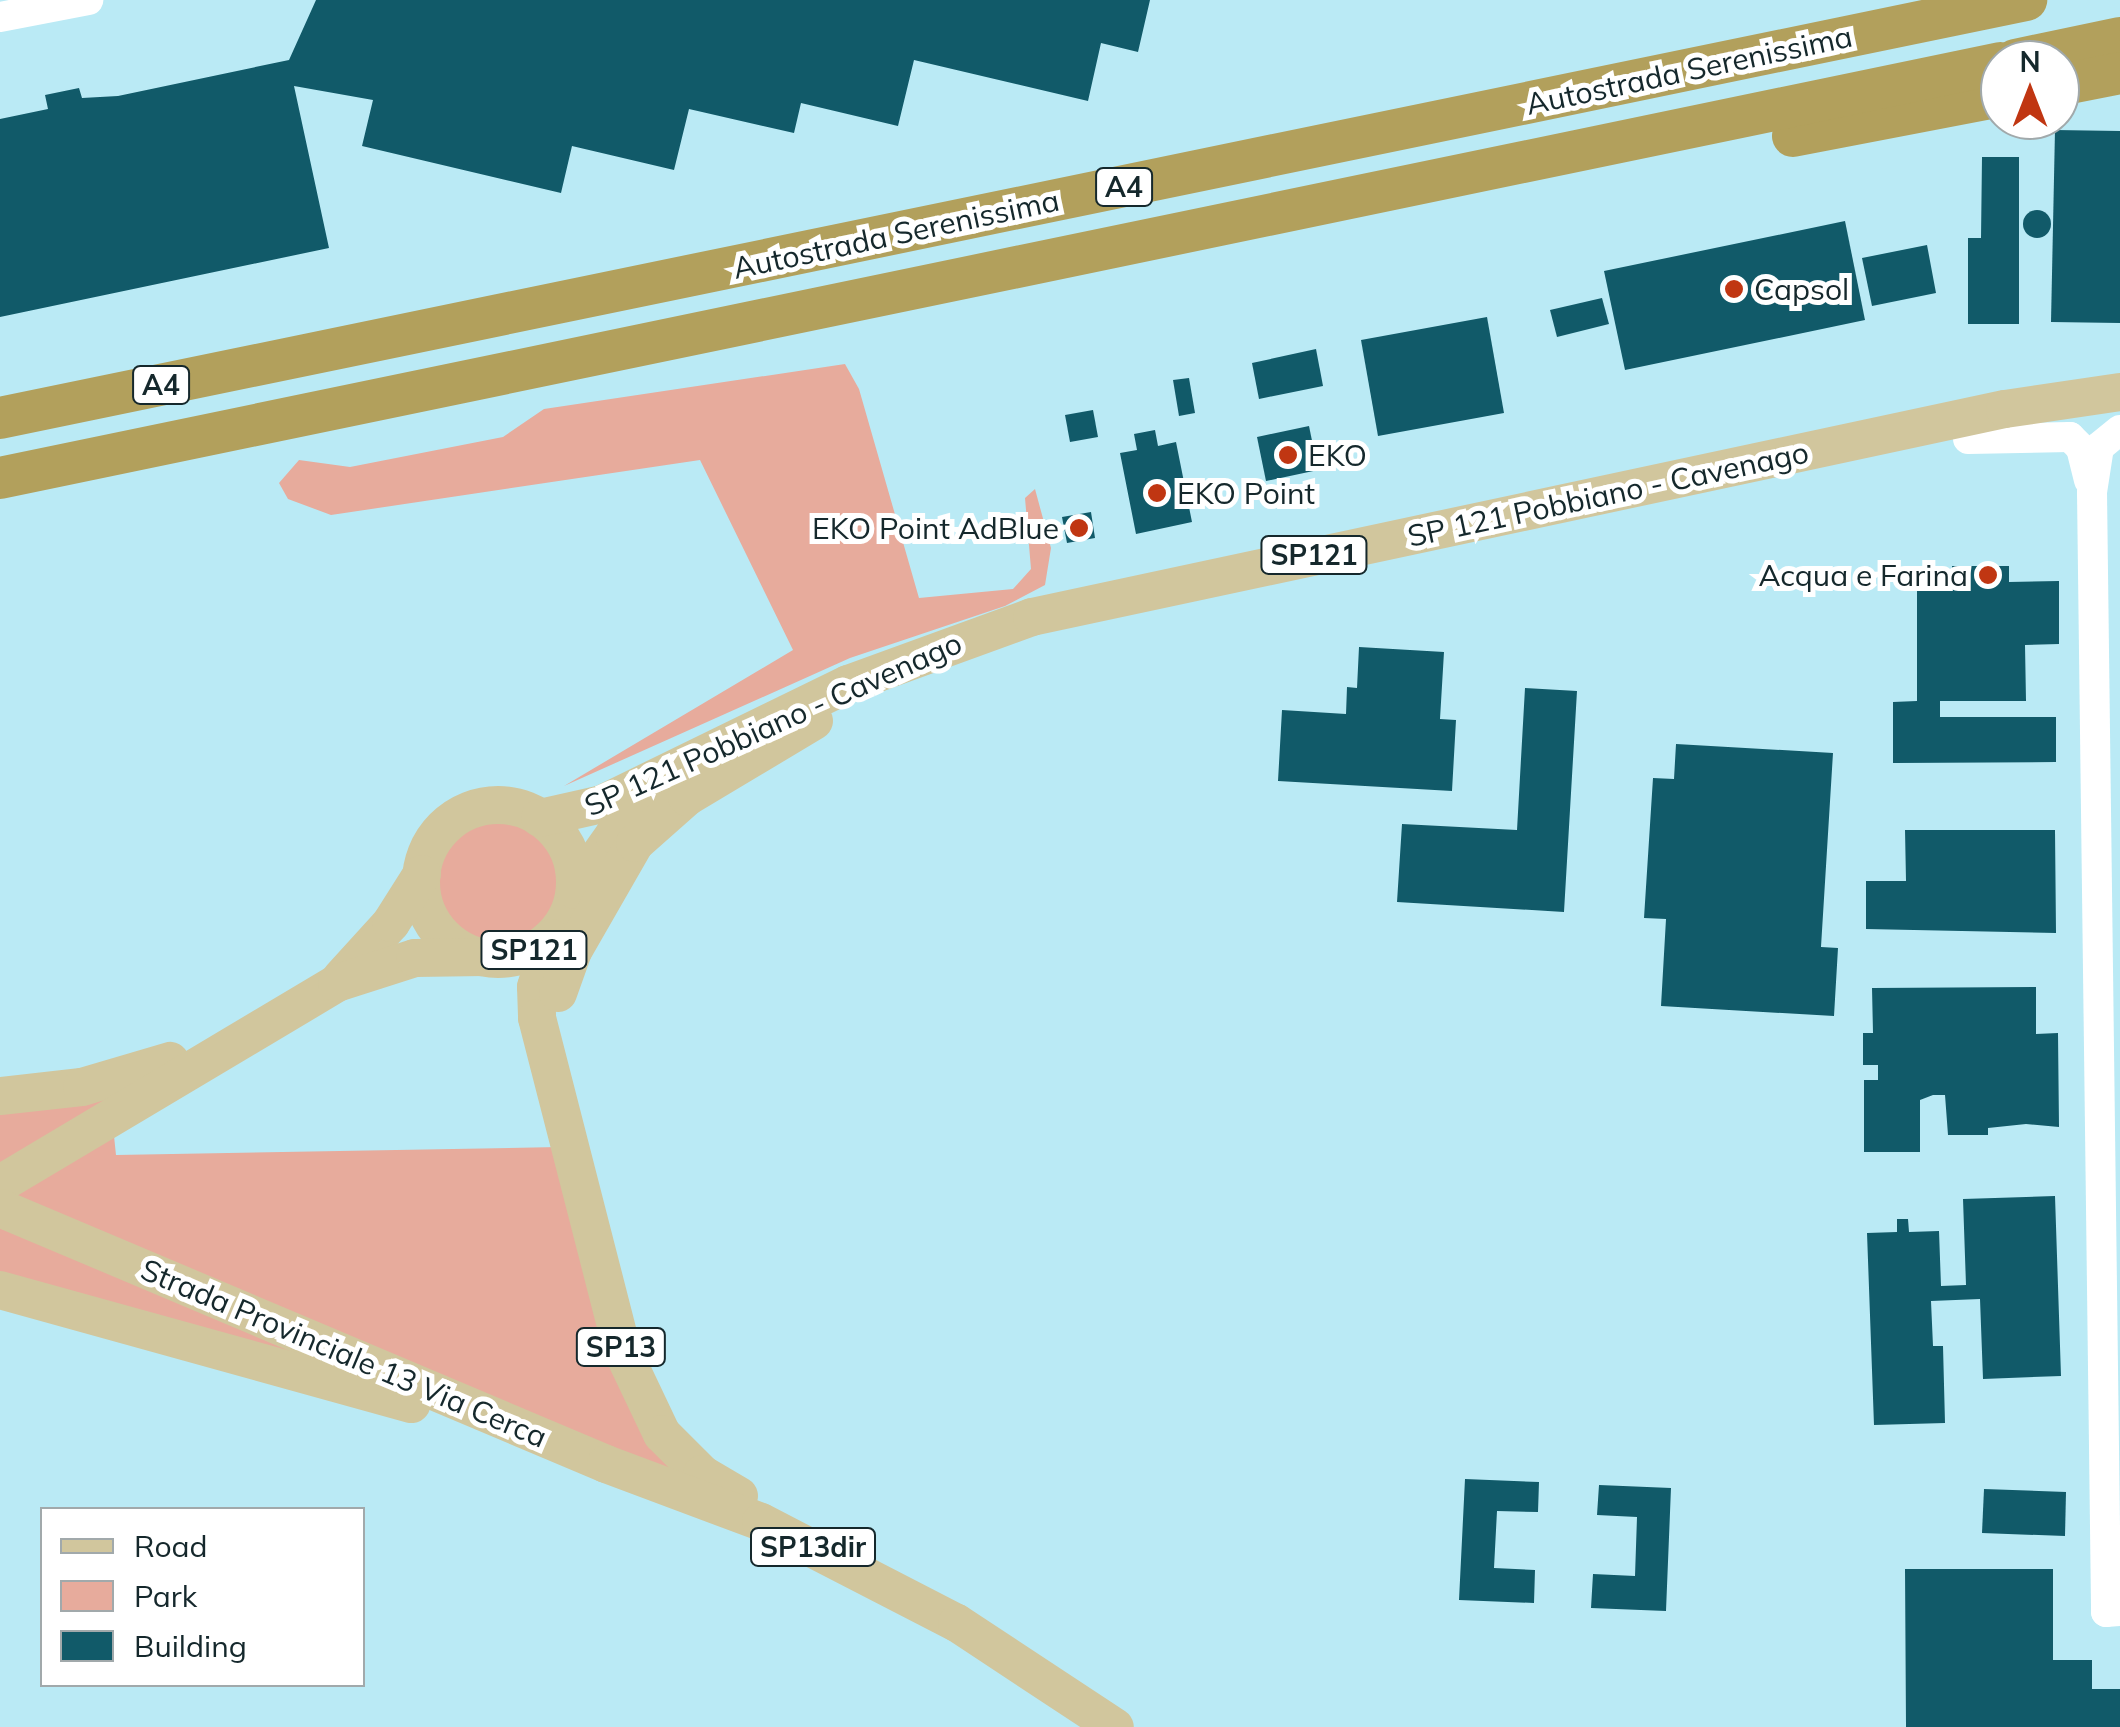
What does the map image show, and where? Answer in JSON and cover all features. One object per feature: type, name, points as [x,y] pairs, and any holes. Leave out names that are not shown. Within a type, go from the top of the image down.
[{"type":"highway","points":[[1924,22],[1984,0]]},
{"type":"highway","name":"Autostrada Serenissima","points":[[0,418],[2026,0]]},
{"type":"highway","points":[[2080,46],[2120,38]]},
{"type":"highway","name":"Autostrada Serenissima","points":[[0,478],[1980,67]]},
{"type":"highway","points":[[2080,80],[2120,73]]},
{"type":"highway","points":[[1569,154],[1724,150],[1980,100]]},
{"type":"highway","points":[[0,390],[240,346],[323,353]]},
{"type":"main road","name":"SP 121 Pobbiano - Cavenago","points":[[540,818],[602,804],[865,676],[1032,617],[2005,410],[2120,392]]},
{"type":"main road","name":"SP 121 Pobbiano - Cavenago","points":[[5,1202],[234,1039],[336,982],[415,958],[522,955],[551,938],[575,890],[608,843],[649,806],[814,720],[946,665],[1063,630],[1968,438],[2120,416]]},
{"type":"main road","name":"SP13","points":[[570,1144],[557,995],[618,866],[687,797],[814,720]]},
{"type":"main road","name":"SP 121 Pobbiano - Cavenago","points":[[336,982],[391,923],[422,874],[434,840],[463,814],[505,806],[540,818],[567,848],[575,890]]},
{"type":"main road","name":"SP121","points":[[422,874],[424,899],[437,928],[458,947],[484,957]]},
{"type":"main road","name":"SP13","points":[[551,938],[536,1008],[622,1352],[662,1434],[713,1482],[876,1560],[933,1610]]},
{"type":"main road","points":[[0,1096],[101,1082],[234,1039]]},
{"type":"main road","name":"Strada Provinciale 13 Via Cerca","points":[[5,1202],[689,1494]]},
{"type":"main road","points":[[0,1290],[355,1388],[689,1494]]},
{"type":"main road","name":"SP13dir","points":[[689,1494],[761,1522],[933,1610],[1115,1727]]},
{"type":"street","points":[[0,18],[88,0]]},
{"type":"street","points":[[2113,1612],[2092,492],[2099,447],[2120,430]]},
{"type":"street","points":[[1968,438],[2070,436],[2081,448],[2092,492]]},
{"type":"green space","points":[[845,364],[859,389],[919,598],[1013,589],[1031,569],[1025,498],[1035,489],[1051,548],[1045,585],[1005,606],[850,658],[564,786],[793,650],[700,460],[331,515],[288,499],[279,483],[299,460],[350,467],[503,437],[544,409]]},
{"type":"green space","points":[[498,818],[522,823],[542,836],[555,856],[560,880],[555,904],[542,924],[522,937],[498,942],[474,937],[454,924],[441,904],[436,880],[441,856],[454,836],[474,823]]},
{"type":"green space","points":[[110,1098],[116,1155],[559,1147],[681,1476],[0,1281],[0,1105]]},
{"type":"building","points":[[316,0],[1150,0],[1138,52],[1101,43],[1088,101],[914,60],[898,126],[801,103],[794,133],[689,109],[674,170],[572,146],[561,193],[362,146],[373,100],[294,86],[329,248],[0,317],[0,119],[48,109],[45,95],[79,88],[82,98],[118,96],[289,60]]},
{"type":"building","points":[[2080,130],[2120,131],[2120,323],[2051,322],[2055,140],[2080,140]]},
{"type":"building","points":[[1982,157],[2019,157],[2019,324],[1968,324],[1968,238],[1981,238]]},
{"type":"building","points":[[2037,210],[2047,214],[2051,224],[2047,234],[2037,238],[2027,234],[2023,224],[2027,214]]},
{"type":"building","points":[[1845,221],[1865,320],[1625,370],[1604,271]]},
{"type":"building","points":[[1927,245],[1936,293],[1872,306],[1862,258]]},
{"type":"building","points":[[1602,298],[1609,324],[1557,337],[1550,310]]},
{"type":"building","points":[[1487,317],[1504,413],[1378,436],[1361,340]]},
{"type":"building","points":[[1316,349],[1323,386],[1259,399],[1252,363]]},
{"type":"building","points":[[1189,378],[1195,413],[1179,416],[1173,380]]},
{"type":"building","points":[[1093,410],[1098,437],[1070,442],[1065,415]]},
{"type":"building","points":[[1309,426],[1318,470],[1266,481],[1257,437]]},
{"type":"building","points":[[1155,430],[1158,446],[1176,442],[1192,522],[1136,534],[1120,453],[1137,450],[1134,434]]},
{"type":"building","points":[[1091,512],[1095,538],[1067,543],[1062,517]]},
{"type":"building","points":[[1952,566],[2009,566],[2009,582],[2059,581],[2059,644],[2025,645],[2026,701],[1940,701],[1940,717],[2056,717],[2056,762],[1893,763],[1893,702],[1917,701],[1917,582],[1952,582]]},
{"type":"building","points":[[1359,647],[1444,652],[1440,719],[1456,720],[1452,791],[1278,781],[1282,710],[1346,714],[1347,687],[1357,688]]},
{"type":"building","points":[[1525,688],[1577,691],[1564,912],[1397,902],[1402,824],[1517,830]]},
{"type":"building","points":[[1676,744],[1833,753],[1821,947],[1838,948],[1834,1016],[1661,1006],[1666,919],[1644,918],[1653,778],[1674,779]]},
{"type":"building","points":[[1905,830],[2055,830],[2056,933],[1866,929],[1866,881],[1906,881]]},
{"type":"building","points":[[2036,987],[2036,1034],[2058,1033],[2059,1127],[2026,1124],[1988,1128],[1988,1135],[1948,1135],[1945,1095],[1933,1095],[1920,1100],[1920,1152],[1864,1152],[1864,1080],[1878,1080],[1878,1065],[1863,1065],[1863,1033],[1873,1033],[1872,988]]},
{"type":"building","points":[[2055,1196],[2061,1376],[1983,1379],[1980,1299],[1931,1301],[1933,1346],[1943,1346],[1945,1423],[1874,1425],[1867,1233],[1897,1232],[1897,1219],[1908,1219],[1909,1232],[1939,1231],[1941,1286],[1966,1285],[1963,1199]]},
{"type":"building","points":[[1465,1479],[1539,1482],[1538,1512],[1497,1511],[1494,1568],[1535,1570],[1534,1603],[1459,1600]]},
{"type":"building","points":[[1599,1485],[1671,1488],[1666,1611],[1591,1608],[1593,1574],[1635,1576],[1637,1517],[1597,1515]]},
{"type":"building","points":[[1984,1489],[2066,1492],[2065,1536],[1982,1533]]},
{"type":"building","points":[[1905,1569],[2053,1569],[2053,1660],[2092,1660],[2092,1689],[2120,1689],[2120,1727],[1906,1727]]},
{"type":"place","name":"Capsol","points":[[1734,289]]},
{"type":"place","name":"EKO","points":[[1288,455]]},
{"type":"place","name":"EKO Point","points":[[1157,493]]},
{"type":"place","name":"EKO Point AdBlue","points":[[1079,528]]},
{"type":"place","name":"Acqua e Farina","points":[[1988,575]]}]
